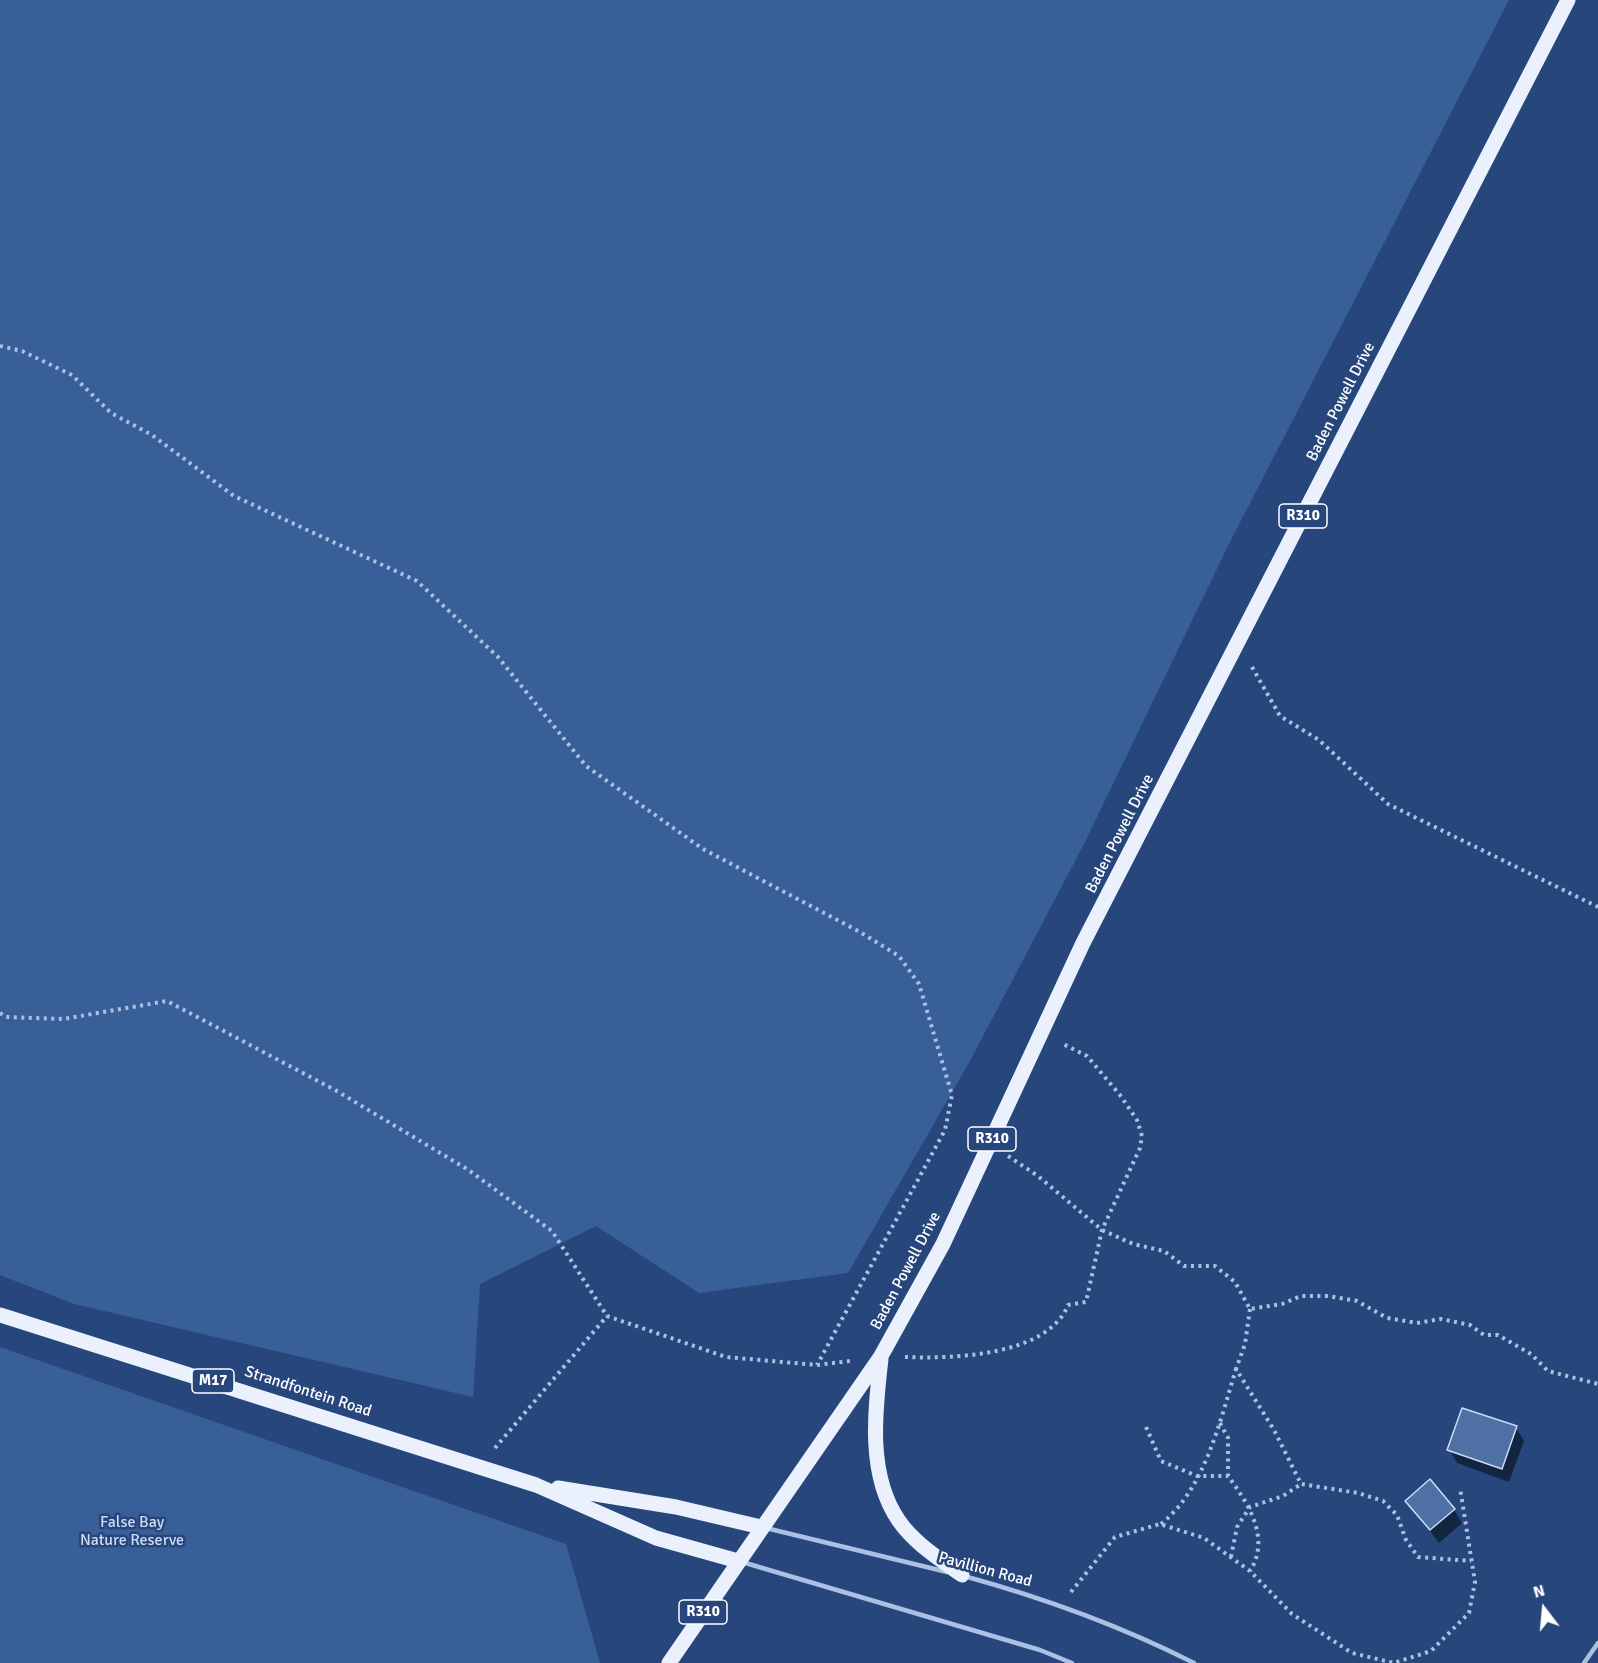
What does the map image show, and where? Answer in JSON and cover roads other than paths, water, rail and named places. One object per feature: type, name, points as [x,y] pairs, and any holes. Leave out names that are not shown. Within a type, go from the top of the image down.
[{"type":"main road","name":"Baden Powell Drive","points":[[669,1663],[881,1356],[943,1244],[1083,943],[1568,0]]},
{"type":"main road","name":"Strandfontein Road","points":[[0,1315],[479,1466],[536,1485],[656,1538],[738,1561]]},
{"type":"main road","points":[[881,1356],[875,1419],[878,1468],[883,1488],[899,1521],[913,1538],[962,1575]]},
{"type":"main road","name":"Strandfontein Road","points":[[536,1485],[676,1507],[761,1527]]},
{"type":"lane","name":"Pavillion Road","points":[[761,1527],[962,1575],[1062,1605],[1157,1644],[1194,1663]]},
{"type":"lane","points":[[738,1561],[1040,1650],[1072,1663]]},
{"type":"lane","points":[[1584,1663],[1598,1643]]},
{"type":"park label","name":"False Bay Nature Reserve","points":[[132,1532]]}]
